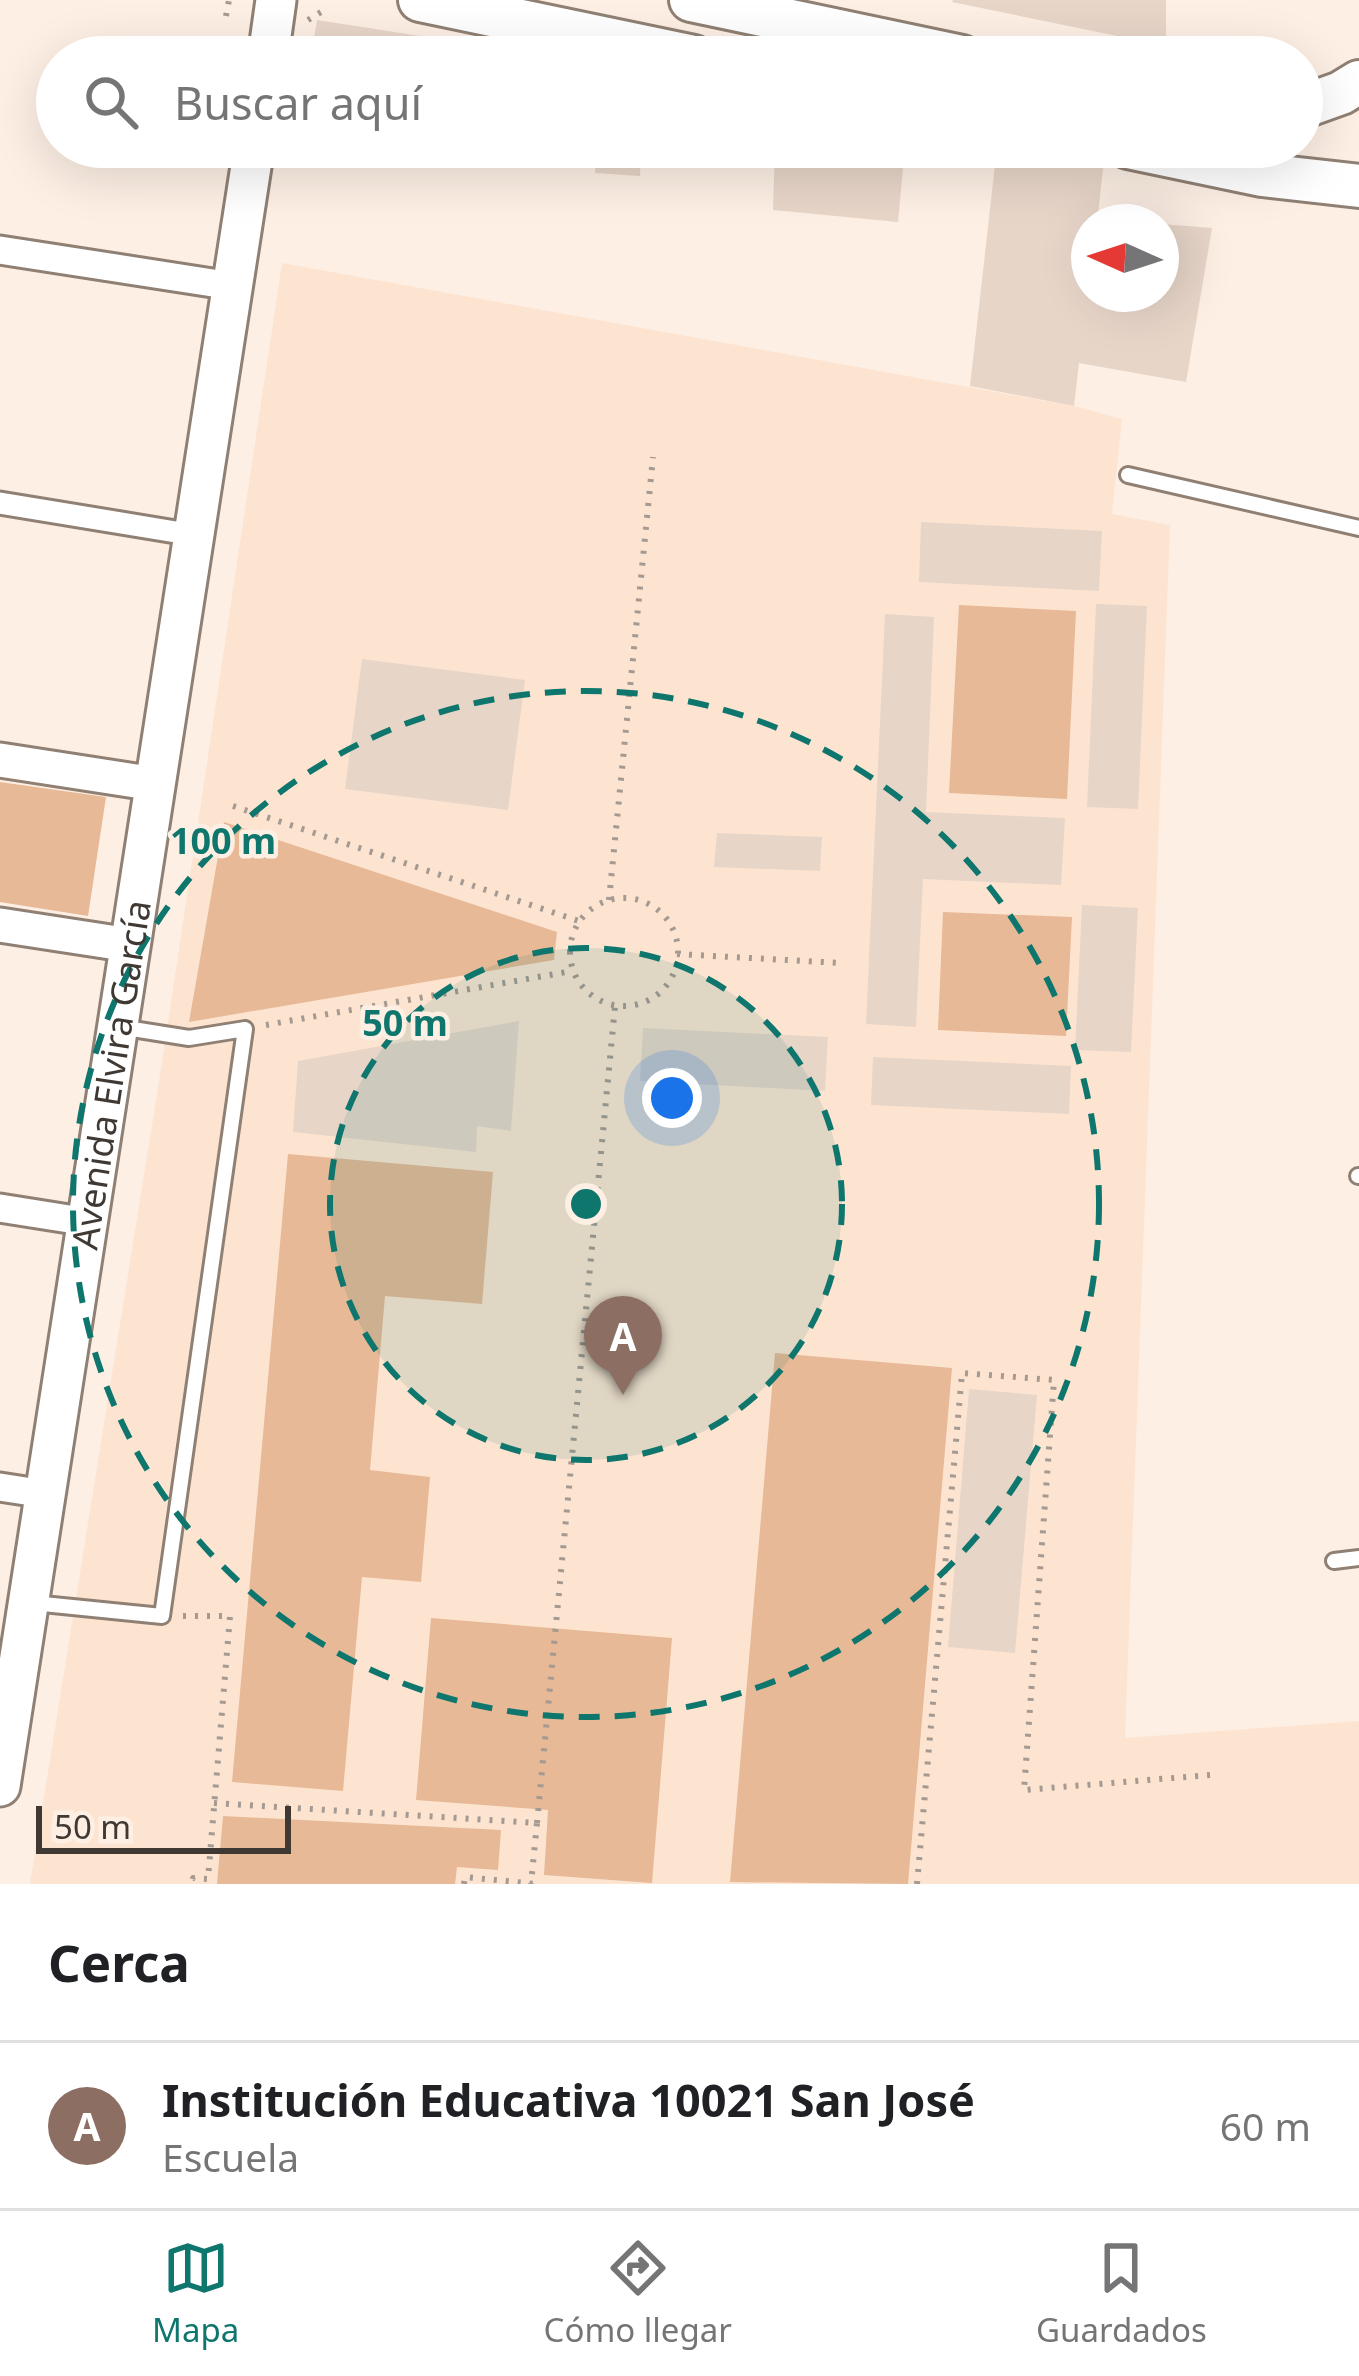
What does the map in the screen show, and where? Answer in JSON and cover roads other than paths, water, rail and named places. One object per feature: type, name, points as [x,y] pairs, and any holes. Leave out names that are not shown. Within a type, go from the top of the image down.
[{"type":"main road","points":[[271,36],[276,0]]},
{"type":"main road","points":[[420,0],[593,36]]},
{"type":"main road","points":[[692,0],[863,36]]},
{"type":"main road","points":[[1323,100],[1359,82]]},
{"type":"main road","points":[[1323,107],[1359,104]]},
{"type":"main road","name":"Avenida Elvira García","points":[[0,1786],[251,168]]},
{"type":"main road","points":[[1228,168],[1359,186]]},
{"type":"street","points":[[0,250],[232,286]]},
{"type":"street","points":[[0,503],[194,535]]},
{"type":"street","points":[[0,760],[155,784]]},
{"type":"street","points":[[0,925],[130,945]]},
{"type":"street","points":[[0,1208],[88,1222]]},
{"type":"street","points":[[0,1487],[45,1494]]},
{"type":"lane","points":[[1128,475],[1359,528]]},
{"type":"lane","points":[[28,1603],[162,1616],[245,1029],[188,1038],[118,1027]]},
{"type":"lane","points":[[1334,1561],[1359,1558]]},
{"type":"place","name":"Institución Educativa 10021 San José","points":[[623,1395]]}]
